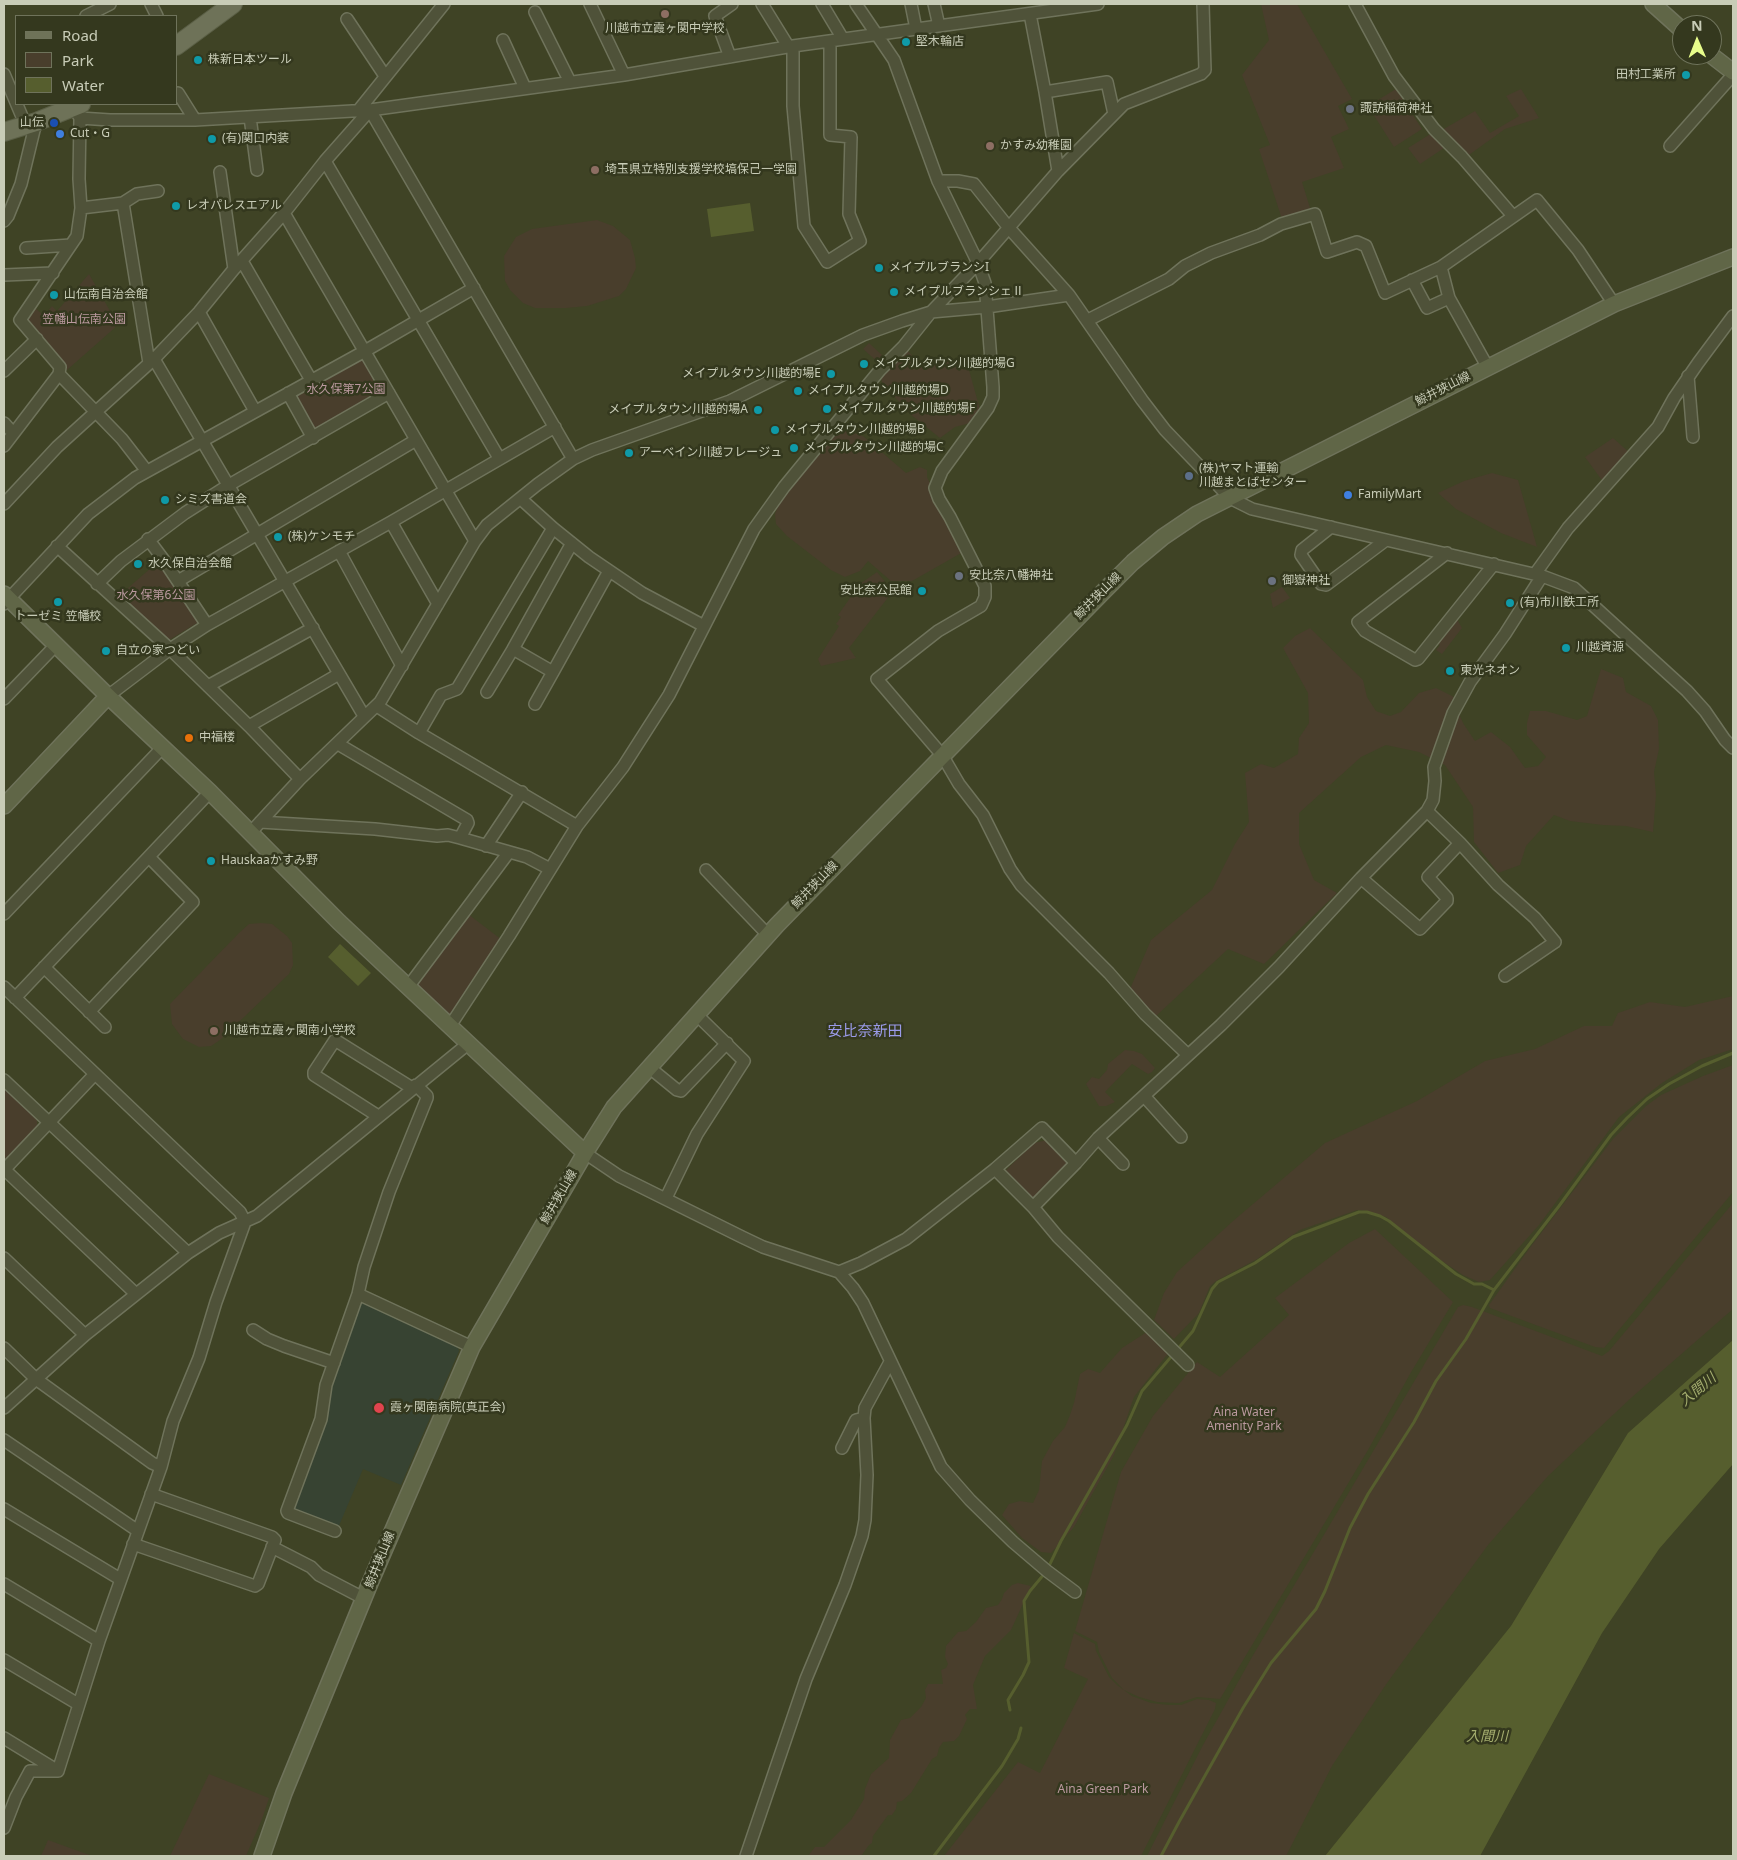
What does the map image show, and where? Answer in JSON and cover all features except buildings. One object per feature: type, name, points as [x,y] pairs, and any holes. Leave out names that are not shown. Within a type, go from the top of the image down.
[{"type":"main road","points":[[178,45],[233,4]]},
{"type":"main road","points":[[1653,4],[1672,21]]},
{"type":"main road","points":[[1722,64],[1733,74]]},
{"type":"main road","points":[[4,132],[78,110]]},
{"type":"main road","name":"鯨井狭山線","points":[[262,1856],[284,1793],[472,1347],[585,1153],[614,1107],[768,934],[1133,562],[1163,537],[1197,514],[1487,366],[1614,304],[1733,257]]},
{"type":"main road","points":[[5,599],[210,792],[255,827],[339,922],[585,1153]]},
{"type":"main road","points":[[4,806],[108,696]]},
{"type":"street","points":[[88,15],[110,4]]},
{"type":"street","points":[[358,111],[444,4]]},
{"type":"street","points":[[590,4],[624,75]]},
{"type":"street","points":[[730,57],[715,16],[732,4]]},
{"type":"street","points":[[762,4],[790,46],[793,106],[804,226],[826,262],[860,241],[849,214],[851,137],[830,135],[830,42]]},
{"type":"street","points":[[822,4],[843,39]]},
{"type":"street","points":[[856,4],[894,60],[938,181],[978,263],[985,283],[993,397],[988,408],[942,471],[935,488],[985,586],[985,597],[981,606],[938,630],[877,679],[942,755],[959,784],[983,815],[1010,869],[1021,885],[1109,973],[1145,1014],[1188,1055]]},
{"type":"street","points":[[911,4],[916,29]]},
{"type":"street","points":[[934,4],[939,26]]},
{"type":"street","points":[[4,446],[59,374],[60,367],[20,320],[77,236],[81,208],[78,110],[110,120],[195,120],[370,110],[624,75],[790,46],[939,26],[1013,10],[1030,14],[1098,4]]},
{"type":"street","points":[[450,1026],[509,936],[577,826],[623,767],[669,695],[734,566],[758,524],[798,470],[880,370],[903,347],[931,312],[978,263],[1058,171],[1114,114],[1124,104],[1201,74],[1205,70],[1203,4]]},
{"type":"street","points":[[1355,4],[1394,76],[1434,129],[1462,157],[1512,216]]},
{"type":"street","points":[[535,12],[570,82]]},
{"type":"street","points":[[1030,14],[1058,171]]},
{"type":"street","points":[[347,19],[385,76]]},
{"type":"street","points":[[503,40],[525,88]]},
{"type":"street","points":[[4,74],[15,94]]},
{"type":"street","points":[[1670,146],[1733,74]]},
{"type":"street","points":[[1045,92],[1107,82],[1114,114]]},
{"type":"street","points":[[178,93],[195,120]]},
{"type":"street","points":[[4,221],[8,216],[21,184],[31,124],[21,105]]},
{"type":"street","points":[[4,504],[57,447],[94,411],[152,361],[199,312],[284,214],[325,160],[370,110]]},
{"type":"street","points":[[370,110],[573,459]]},
{"type":"street","points":[[250,117],[257,170]]},
{"type":"street","points":[[325,160],[499,458]]},
{"type":"street","points":[[220,172],[238,265],[311,380]]},
{"type":"street","points":[[938,181],[958,181],[974,184],[1009,228],[1069,295],[1165,430],[1230,498],[1252,509],[1539,575],[1574,588],[1687,691],[1705,712],[1724,740],[1733,748]]},
{"type":"street","points":[[81,208],[123,203],[137,194],[158,191]]},
{"type":"street","points":[[1088,320],[1170,279],[1185,266],[1211,252],[1260,235],[1281,224],[1315,214],[1327,252],[1357,242],[1366,246],[1385,292],[1441,267],[1537,200],[1578,250],[1614,304]]},
{"type":"street","points":[[123,203],[152,361],[203,440],[364,716]]},
{"type":"street","points":[[284,214],[475,541]]},
{"type":"street","points":[[26,248],[71,245]]},
{"type":"street","points":[[1441,267],[1449,298],[1487,366]]},
{"type":"street","points":[[4,275],[53,273]]},
{"type":"street","points":[[1412,280],[1427,308],[1449,298]]},
{"type":"street","points":[[5,599],[88,514],[146,470],[365,351],[474,288]]},
{"type":"street","points":[[255,827],[300,779],[338,744],[364,716],[377,706],[475,541],[488,525],[538,484],[573,459],[592,450],[730,401],[863,336],[931,312],[988,307],[1069,295]]},
{"type":"street","points":[[199,312],[255,411]]},
{"type":"street","points":[[1033,1207],[1098,1138],[1145,1097],[1279,967],[1361,878],[1427,811],[1433,800],[1436,781],[1434,766],[1453,713],[1470,682],[1505,634],[1568,528],[1658,426],[1688,376],[1733,316]]},
{"type":"street","points":[[4,371],[37,339]]},
{"type":"street","points":[[59,374],[122,440],[146,470]]},
{"type":"street","points":[[1688,376],[1692,437]]},
{"type":"street","points":[[288,393],[313,438]]},
{"type":"street","points":[[97,584],[148,539],[185,513],[229,485],[389,393]]},
{"type":"street","points":[[4,423],[13,433]]},
{"type":"street","points":[[108,696],[170,649],[207,626],[555,427]]},
{"type":"street","points":[[178,581],[416,440]]},
{"type":"street","points":[[521,498],[553,528],[610,571],[642,593],[704,626]]},
{"type":"street","points":[[391,522],[438,604]]},
{"type":"street","points":[[1331,527],[1302,550],[1301,555],[1321,584],[1326,586],[1386,540]]},
{"type":"street","points":[[419,733],[441,695],[456,689],[553,528]]},
{"type":"street","points":[[148,539],[207,626]]},
{"type":"street","points":[[486,692],[513,649],[572,543]]},
{"type":"street","points":[[57,546],[170,649],[300,779]]},
{"type":"street","points":[[339,551],[402,666]]},
{"type":"street","points":[[1447,553],[1358,622],[1365,632],[1415,660],[1418,659],[1494,564]]},
{"type":"street","points":[[535,704],[610,571]]},
{"type":"street","points":[[208,686],[313,628]]},
{"type":"street","points":[[4,699],[56,645]]},
{"type":"street","points":[[513,649],[553,672]]},
{"type":"street","points":[[249,726],[339,674]]},
{"type":"street","points":[[377,706],[419,733],[577,826]]},
{"type":"street","points":[[338,744],[467,820],[468,823],[460,838]]},
{"type":"street","points":[[4,914],[162,748]]},
{"type":"street","points":[[15,998],[210,792]]},
{"type":"street","points":[[486,846],[522,792]]},
{"type":"street","points":[[1427,811],[1460,843],[1498,885],[1535,918],[1555,942],[1505,976]]},
{"type":"street","points":[[255,827],[375,829],[437,836],[448,835],[527,858],[550,869]]},
{"type":"street","points":[[1361,878],[1420,929],[1447,901],[1447,898],[1428,877],[1460,843]]},
{"type":"street","points":[[408,986],[509,852]]},
{"type":"street","points":[[89,1012],[193,902],[149,857]]},
{"type":"street","points":[[706,870],[768,934]]},
{"type":"street","points":[[44,967],[105,1027]]},
{"type":"street","points":[[4,987],[240,1212],[245,1222],[216,1302],[199,1358],[174,1421],[161,1467],[98,1641],[58,1771]]},
{"type":"street","points":[[666,1198],[697,1134],[744,1061],[697,1015]]},
{"type":"street","points":[[335,1531],[287,1511],[321,1419],[323,1395],[358,1294],[364,1267],[389,1192],[427,1096],[335,1040],[314,1074],[378,1116]]},
{"type":"street","points":[[4,1408],[86,1335],[188,1253],[212,1236],[245,1222],[272,1204],[468,1043]]},
{"type":"street","points":[[650,1068],[677,1090],[681,1091],[726,1043]]},
{"type":"street","points":[[95,1074],[4,1170],[136,1294]]},
{"type":"street","points":[[4,1080],[188,1253]]},
{"type":"street","points":[[1145,1097],[1181,1137]]},
{"type":"street","points":[[839,1272],[861,1263],[906,1239],[995,1169],[1042,1128],[1076,1162]]},
{"type":"street","points":[[1098,1138],[1122,1164]]},
{"type":"street","points":[[585,1153],[619,1176],[763,1247],[839,1272],[863,1302],[933,1453],[950,1479],[1013,1542],[1047,1572],[1075,1592]]},
{"type":"street","points":[[995,1169],[1033,1207],[1064,1242],[1185,1361]]},
{"type":"street","points":[[4,1258],[86,1335]]},
{"type":"street","points":[[358,1294],[472,1347]]},
{"type":"street","points":[[253,1330],[267,1339],[284,1346],[334,1363]]},
{"type":"street","points":[[4,1348],[36,1379],[152,1463],[161,1467]]},
{"type":"street","points":[[746,1856],[806,1678],[845,1585],[862,1536],[865,1520],[867,1475],[865,1408],[890,1362]]},
{"type":"street","points":[[842,1448],[856,1420],[864,1418]]},
{"type":"street","points":[[4,1440],[138,1531]]},
{"type":"street","points":[[133,1544],[255,1586],[258,1584],[275,1540],[272,1537],[151,1494]]},
{"type":"street","points":[[4,1509],[120,1578]]},
{"type":"street","points":[[272,1547],[311,1567],[319,1575],[365,1599]]},
{"type":"street","points":[[4,1584],[98,1641]]},
{"type":"street","points":[[4,1660],[78,1704]]},
{"type":"street","points":[[4,1738],[58,1771]]},
{"type":"street","points":[[4,1828],[16,1797],[30,1771],[58,1771]]},
{"type":"street","points":[[4,1798],[16,1797]]},
{"type":"shaded area","name":"霞ヶ関南病院(真正会)","points":[[362,1301],[457,1345],[459,1351],[401,1485],[363,1469],[338,1528],[294,1513],[291,1508],[357,1302]]},
{"type":"green space","points":[[1261,4],[1297,4],[1352,99],[1338,106],[1349,129],[1331,137],[1344,168],[1302,182],[1311,211],[1282,219],[1259,149],[1270,145],[1242,75],[1269,40]]},
{"type":"green space","points":[[1396,89],[1422,129],[1394,147],[1368,106]]},
{"type":"green space","points":[[1521,89],[1539,118],[1505,129],[1466,157],[1442,130],[1475,111],[1490,133],[1519,116],[1506,96]]},
{"type":"green space","points":[[1432,133],[1447,146],[1420,164],[1408,148]]},
{"type":"green space","points":[[597,220],[613,226],[630,240],[636,268],[626,289],[619,296],[587,306],[535,308],[523,303],[510,290],[505,281],[504,256],[516,237],[532,229]]},
{"type":"green space","name":"笠幡山伝南公園","points":[[89,274],[118,325],[67,370],[23,320],[33,306],[44,316],[52,306],[57,311]]},
{"type":"green space","points":[[869,343],[884,357],[879,363],[863,349]]},
{"type":"green space","points":[[908,351],[916,360],[925,364],[932,365],[936,360],[942,359],[969,370],[981,413],[974,422],[955,427],[940,438],[910,414],[882,383],[881,376],[901,353]]},
{"type":"green space","name":"水久保第7公園","points":[[363,356],[384,392],[314,433],[293,395]]},
{"type":"green space","points":[[842,429],[863,436],[906,473],[920,467],[927,470],[927,477],[963,552],[912,581],[891,581],[868,561],[860,571],[845,577],[831,570],[787,536],[776,524],[775,514],[780,501],[827,443]]},
{"type":"green space","points":[[1613,438],[1631,454],[1604,483],[1585,457]]},
{"type":"green space","points":[[1492,473],[1518,480],[1537,547],[1501,533],[1456,509],[1438,493],[1464,481]]},
{"type":"green space","name":"水久保第6公園","points":[[160,560],[198,619],[197,623],[169,640],[164,639],[120,595]]},
{"type":"green space","points":[[877,572],[893,591],[849,648],[856,658],[821,666],[818,659],[839,626],[836,624],[841,617],[838,615],[860,584]]},
{"type":"green space","points":[[1282,587],[1290,598],[1273,608],[1270,594]]},
{"type":"green space","points":[[1457,619],[1462,628],[1442,654],[1436,650],[1440,645],[1437,643]]},
{"type":"green space","points":[[1310,628],[1363,680],[1367,697],[1376,711],[1390,716],[1401,712],[1419,693],[1436,688],[1454,697],[1455,705],[1463,723],[1475,741],[1491,732],[1510,747],[1525,768],[1538,766],[1546,757],[1527,735],[1530,711],[1546,711],[1577,720],[1587,716],[1601,669],[1623,678],[1626,692],[1651,706],[1658,720],[1659,749],[1654,772],[1656,795],[1653,832],[1626,826],[1570,821],[1554,815],[1526,846],[1520,865],[1498,873],[1474,842],[1473,807],[1445,765],[1419,752],[1386,745],[1361,757],[1299,813],[1299,844],[1314,880],[1337,893],[1264,964],[1228,949],[1156,1016],[1130,989],[1151,940],[1212,890],[1235,844],[1249,822],[1245,773],[1261,764],[1274,768],[1298,754],[1299,738],[1309,723],[1308,693],[1283,648],[1295,636]]},
{"type":"green space","points":[[468,914],[502,940],[451,1017],[415,983]]},
{"type":"green space","points":[[249,924],[272,924],[287,936],[292,943],[293,965],[289,974],[220,1040],[211,1046],[199,1047],[183,1039],[172,1024],[170,1004]]},
{"type":"green space","points":[[1733,996],[1733,1049],[1699,1060],[1662,1083],[1619,1117],[1539,1225],[1490,1280],[1479,1282],[1463,1275],[1427,1251],[1386,1217],[1368,1211],[1357,1210],[1300,1230],[1257,1259],[1216,1281],[1210,1286],[1199,1313],[1174,1339],[1154,1320],[1164,1293],[1177,1272],[1233,1221],[1325,1143],[1417,1101],[1485,1061],[1535,1049],[1584,1026],[1612,1026],[1618,1013],[1650,1002],[1685,1007]]},
{"type":"green space","points":[[1125,1050],[1142,1054],[1155,1068],[1148,1074],[1132,1064],[1105,1092],[1115,1102],[1106,1106],[1099,1106],[1086,1084],[1092,1077],[1099,1079],[1107,1070],[1108,1064]]},
{"type":"green space","points":[[1733,1065],[1733,1192],[1604,1348],[1595,1347],[1490,1308],[1489,1305],[1529,1249],[1613,1139],[1646,1106],[1661,1095]]},
{"type":"green space","points":[[4,1086],[37,1118],[37,1126],[4,1162]]},
{"type":"green space","points":[[1047,1140],[1070,1165],[1032,1201],[1004,1172],[1034,1143]]},
{"type":"green space","points":[[1733,1203],[1733,1309],[1631,1398],[1548,1476],[1488,1545],[1387,1683],[1332,1766],[1286,1856],[1147,1856],[1203,1745],[1252,1657],[1458,1307],[1463,1305],[1472,1307],[1602,1356],[1609,1351]]},
{"type":"green space","name":"Aina Water Amenity Park","points":[[1375,1229],[1453,1302],[1368,1450],[1220,1699],[1197,1697],[1179,1703],[1157,1702],[1124,1690],[1112,1678],[1099,1652],[1097,1642],[1075,1631],[1121,1472],[1153,1416],[1197,1362],[1220,1377],[1289,1315],[1275,1298],[1349,1243]]},
{"type":"green space","points":[[1150,1330],[1171,1352],[1134,1397],[1114,1455],[1074,1527],[1051,1553],[1041,1552],[1022,1538],[1002,1515],[1009,1504],[1020,1501],[1033,1503],[1039,1490],[1042,1461],[1053,1441],[1065,1427],[1074,1403],[1080,1374],[1088,1369],[1100,1373],[1122,1348]]},
{"type":"green space","points":[[1018,1583],[1031,1586],[1011,1630],[985,1656],[973,1685],[977,1709],[970,1709],[965,1715],[967,1719],[959,1736],[954,1741],[943,1742],[937,1756],[932,1759],[911,1793],[902,1801],[897,1802],[896,1809],[892,1815],[888,1815],[873,1836],[872,1843],[861,1856],[808,1856],[815,1847],[824,1847],[851,1820],[864,1799],[865,1789],[871,1774],[889,1758],[890,1740],[901,1720],[910,1718],[921,1707],[926,1698],[925,1690],[928,1684],[943,1684],[941,1670],[946,1668],[948,1664],[945,1657],[946,1646],[958,1632],[966,1631],[976,1622],[986,1608],[998,1605],[1004,1593],[1012,1585]]},
{"type":"green space","name":"Aina Green Park","points":[[1074,1633],[1095,1644],[1096,1651],[1109,1677],[1132,1696],[1151,1703],[1169,1705],[1181,1705],[1197,1699],[1216,1703],[1215,1709],[1141,1856],[944,1856],[1018,1762],[1040,1773],[1088,1679],[1064,1668]]},
{"type":"green space","points":[[209,1774],[269,1798],[246,1856],[170,1856]]},
{"type":"green space","points":[[48,1840],[92,1856],[41,1856]]},
{"type":"water","points":[[750,203],[754,231],[711,237],[707,209]]},
{"type":"water","points":[[340,944],[371,973],[358,986],[328,957]]},
{"type":"water","name":"入間川","points":[[1733,1340],[1733,1464],[1659,1549],[1602,1633],[1480,1856],[1325,1856],[1511,1626],[1628,1433]]},
{"type":"waterway","points":[[1161,1856],[1243,1708],[1271,1663],[1316,1609],[1350,1528],[1368,1494],[1414,1422],[1436,1381],[1466,1339],[1494,1290],[1611,1135],[1627,1118],[1647,1099],[1669,1084],[1702,1066],[1733,1053]]},
{"type":"waterway","points":[[1048,1568],[1061,1541],[1127,1425],[1142,1391],[1193,1331],[1212,1289],[1218,1282],[1255,1263],[1293,1237],[1359,1212],[1367,1212],[1389,1221],[1456,1274],[1474,1284],[1482,1284],[1494,1290]]},
{"type":"waterway","points":[[1010,1710],[1008,1700],[1029,1662],[1024,1601],[1045,1573]]},
{"type":"waterway","points":[[934,1856],[1002,1766],[1018,1739],[1021,1728]]},
{"type":"place","name":"川越市立霞ヶ関中学校","points":[[665,14]]},
{"type":"place","name":"堅木輪店","points":[[906,42]]},
{"type":"place","name":"株新日本ツール","points":[[198,60]]},
{"type":"place","name":"田村工業所","points":[[1686,75]]},
{"type":"place","name":"諏訪稲荷神社","points":[[1350,109]]},
{"type":"place","name":"山伝","points":[[54,123]]},
{"type":"place","name":"Cut・G","points":[[60,134]]},
{"type":"place","name":"(有)関口内装","points":[[212,139]]},
{"type":"place","name":"かすみ幼稚園","points":[[990,146]]},
{"type":"place","name":"埼玉県立特別支援学校塙保己一学園","points":[[595,170]]},
{"type":"place","name":"レオパレスエアル","points":[[176,206]]},
{"type":"place","name":"メイプルブランシI","points":[[879,268]]},
{"type":"place","name":"メイプルブランシェⅡ","points":[[894,292]]},
{"type":"place","name":"山伝南自治会館","points":[[54,295]]},
{"type":"place","name":"メイプルタウン川越的場G","points":[[864,364]]},
{"type":"place","name":"メイプルタウン川越的場E","points":[[831,374]]},
{"type":"place","name":"メイプルタウン川越的場D","points":[[798,391]]},
{"type":"place","name":"メイプルタウン川越的場F","points":[[827,409]]},
{"type":"place","name":"メイプルタウン川越的場A","points":[[758,410]]},
{"type":"place","name":"メイプルタウン川越的場B","points":[[775,430]]},
{"type":"place","name":"メイプルタウン川越的場C","points":[[794,448]]},
{"type":"place","name":"アーベイン川越フレージュ","points":[[629,453]]},
{"type":"place","name":"(株)ヤマト運輸 川越まとばセンター","points":[[1189,476]]},
{"type":"place","name":"FamilyMart","points":[[1348,495]]},
{"type":"place","name":"シミズ書道会","points":[[165,500]]},
{"type":"place","name":"(株)ケンモチ","points":[[278,537]]},
{"type":"place","name":"水久保自治会館","points":[[138,564]]},
{"type":"place","name":"安比奈八幡神社","points":[[959,576]]},
{"type":"place","name":"御嶽神社","points":[[1272,581]]},
{"type":"place","name":"安比奈公民館","points":[[922,591]]},
{"type":"place","name":"トーゼミ 笠幡校","points":[[58,602]]},
{"type":"place","name":"(有)市川鉄工所","points":[[1510,603]]},
{"type":"place","name":"川越資源","points":[[1566,648]]},
{"type":"place","name":"自立の家つどい","points":[[106,651]]},
{"type":"place","name":"東光ネオン","points":[[1450,671]]},
{"type":"place","name":"中福楼","points":[[189,738]]},
{"type":"place","name":"Hauskaaかすみ野","points":[[211,861]]},
{"type":"place","name":"川越市立霞ヶ関南小学校","points":[[214,1031]]},
{"type":"place","name":"霞ヶ関南病院(真正会)","points":[[379,1408]]},
{"type":"district","name":"安比奈新田","points":[[865,1032]]}]
